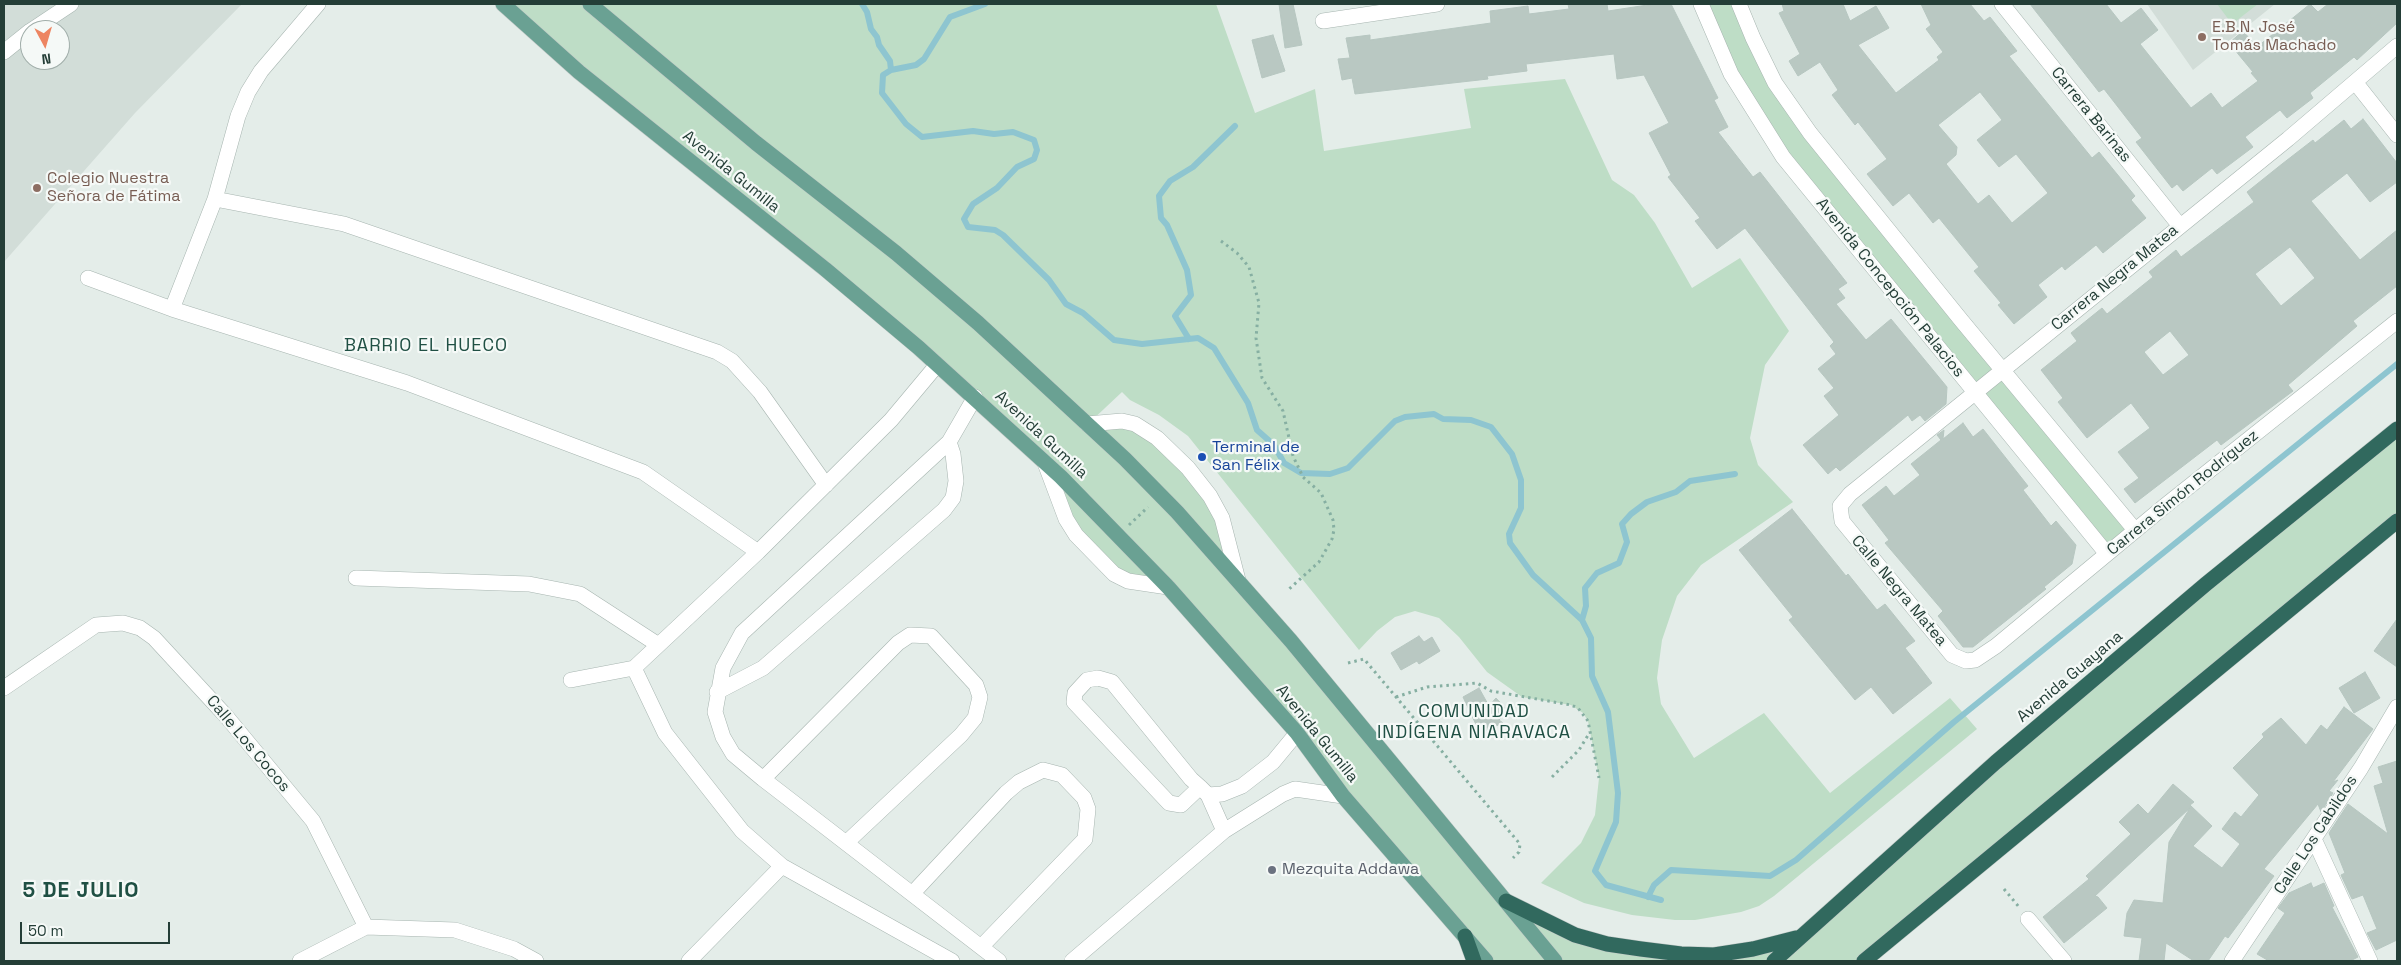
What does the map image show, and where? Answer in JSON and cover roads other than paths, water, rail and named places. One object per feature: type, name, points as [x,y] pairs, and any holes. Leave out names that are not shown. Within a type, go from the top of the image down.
[{"type":"highway","name":"Avenida Guayana","points":[[1774,961],[1996,762],[2206,584],[2397,429]]},
{"type":"highway","points":[[1864,961],[2397,521]]},
{"type":"highway","points":[[1506,901],[1575,935],[1607,944],[1671,953],[1714,955],[1753,949],[1802,936]]},
{"type":"highway","points":[[1465,936],[1474,961]]},
{"type":"main road","name":"Avenida Gumilla","points":[[503,4],[579,72],[825,269],[975,397],[1118,534],[1297,733],[1343,796],[1486,961]]},
{"type":"main road","points":[[590,4],[756,143],[896,252],[978,323],[1160,495],[1238,580],[1555,961]]},
{"type":"street","points":[[47,20],[70,4]]},
{"type":"street","points":[[172,309],[215,199],[238,116],[248,92],[261,71],[318,4]]},
{"type":"street","points":[[1324,21],[1437,4]]},
{"type":"street","name":"Avenida Concepción Palacios","points":[[1700,4],[1731,74],[1779,151],[2107,554]]},
{"type":"street","points":[[1738,4],[1762,59],[1800,118],[2002,370],[2135,530]]},
{"type":"street","name":"Carrera Barinas","points":[[2002,4],[2180,226]]},
{"type":"street","points":[[4,52],[20,40]]},
{"type":"street","name":"Carrera Negra Matea","points":[[1840,514],[1843,501],[1850,494],[2180,226],[2397,46]]},
{"type":"street","points":[[2355,82],[2397,135]]},
{"type":"street","points":[[215,199],[344,224],[717,352],[732,361],[760,392],[826,485]]},
{"type":"street","points":[[88,278],[172,309],[407,383],[642,472],[758,552]]},
{"type":"street","name":"Carrera Simón Rodríguez","points":[[1966,661],[1982,656],[1996,646],[2135,530],[2397,321]]},
{"type":"street","points":[[571,680],[634,668],[657,644],[758,552],[892,420],[937,365]]},
{"type":"street","points":[[975,397],[949,442],[742,633],[723,668],[717,692],[715,712],[723,737],[733,754],[999,961]]},
{"type":"street","points":[[1087,424],[1122,421],[1135,424],[1157,438],[1188,468],[1210,496],[1222,518],[1238,580]]},
{"type":"street","points":[[717,692],[763,668],[944,510],[953,498],[956,481],[953,454],[949,442]]},
{"type":"street","points":[[1045,463],[1071,527],[1114,574],[1128,581],[1168,588]]},
{"type":"street","name":"Calle Negra Matea","points":[[1840,514],[1849,531],[1952,655],[1966,661]]},
{"type":"street","points":[[356,578],[529,584],[580,594],[657,644]]},
{"type":"street","name":"Calle Los Cocos","points":[[4,688],[96,625],[123,623],[140,628],[154,638],[226,716],[313,821],[366,927]]},
{"type":"street","points":[[763,779],[898,643],[910,635],[931,636],[976,685],[980,697],[975,718],[961,735],[846,843]]},
{"type":"street","points":[[634,668],[665,733],[742,831],[782,866],[952,961]]},
{"type":"street","points":[[1224,831],[1204,791],[1112,682],[1098,678],[1087,680],[1075,693],[1074,702],[1170,802],[1181,805],[1204,791],[1222,794],[1242,786],[1272,762],[1297,733]]},
{"type":"street","name":"Calle Los Cabildos","points":[[2232,961],[2314,839],[2397,707]]},
{"type":"street","points":[[912,894],[1006,793],[1019,782],[1043,770],[1062,774],[1084,798],[1088,810],[1085,839],[981,947]]},
{"type":"street","points":[[1072,961],[1224,831],[1295,789],[1343,796]]},
{"type":"street","points":[[2314,839],[2370,961]]},
{"type":"street","points":[[689,961],[782,866]]},
{"type":"street","points":[[2028,919],[2064,961]]},
{"type":"street","points":[[300,961],[366,927],[455,930],[514,949],[536,961]]},
{"type":"waterway","points":[[862,4],[867,12],[871,29],[890,61],[891,70]]},
{"type":"waterway","points":[[985,4],[950,17],[924,59],[916,65],[891,70],[883,75],[882,93],[906,124],[922,137],[973,131],[994,134],[1013,132],[1034,140],[1037,150],[1034,159],[1017,167],[997,188],[973,204],[964,219],[968,227],[995,230],[1003,235],[1049,280],[1066,304],[1083,313],[1114,340],[1142,344],[1198,338],[1214,348],[1248,403],[1257,430],[1274,445],[1284,463],[1301,473],[1330,474],[1348,468],[1395,421],[1405,417],[1434,414],[1443,419],[1471,420],[1491,427],[1512,454],[1521,480],[1521,508],[1509,534],[1510,543],[1533,575],[1582,620],[1591,638],[1592,676],[1608,712],[1618,793],[1616,822],[1595,871],[1606,885],[1661,900]]},
{"type":"waterway","points":[[1189,339],[1175,316],[1191,295],[1187,270],[1167,225],[1161,218],[1159,196],[1170,181],[1193,167],[1235,126]]},
{"type":"waterway","points":[[1648,897],[1654,885],[1671,870],[1770,876],[1796,860],[1954,722],[2397,364]]},
{"type":"waterway","points":[[1582,620],[1586,606],[1585,588],[1597,573],[1619,563],[1627,542],[1622,524],[1631,514],[1647,502],[1676,492],[1690,481],[1735,474]]},
{"type":"place","name":"E.B.N. José Tomás Machado","points":[[2202,37]]},
{"type":"place","name":"Colegio Nuestra Señora de Fátima","points":[[37,188]]},
{"type":"place","name":"Terminal de San Félix","points":[[1202,457]]},
{"type":"place","name":"Mezquita Addawa","points":[[1272,870]]},
{"type":"district","name":"BARRIO EL HUECO","points":[[426,346]]},
{"type":"district","name":"COMUNIDAD INDÍGENA NIARAVACA","points":[[1474,722]]},
{"type":"district","name":"5 DE JULIO","points":[[81,891]]}]
